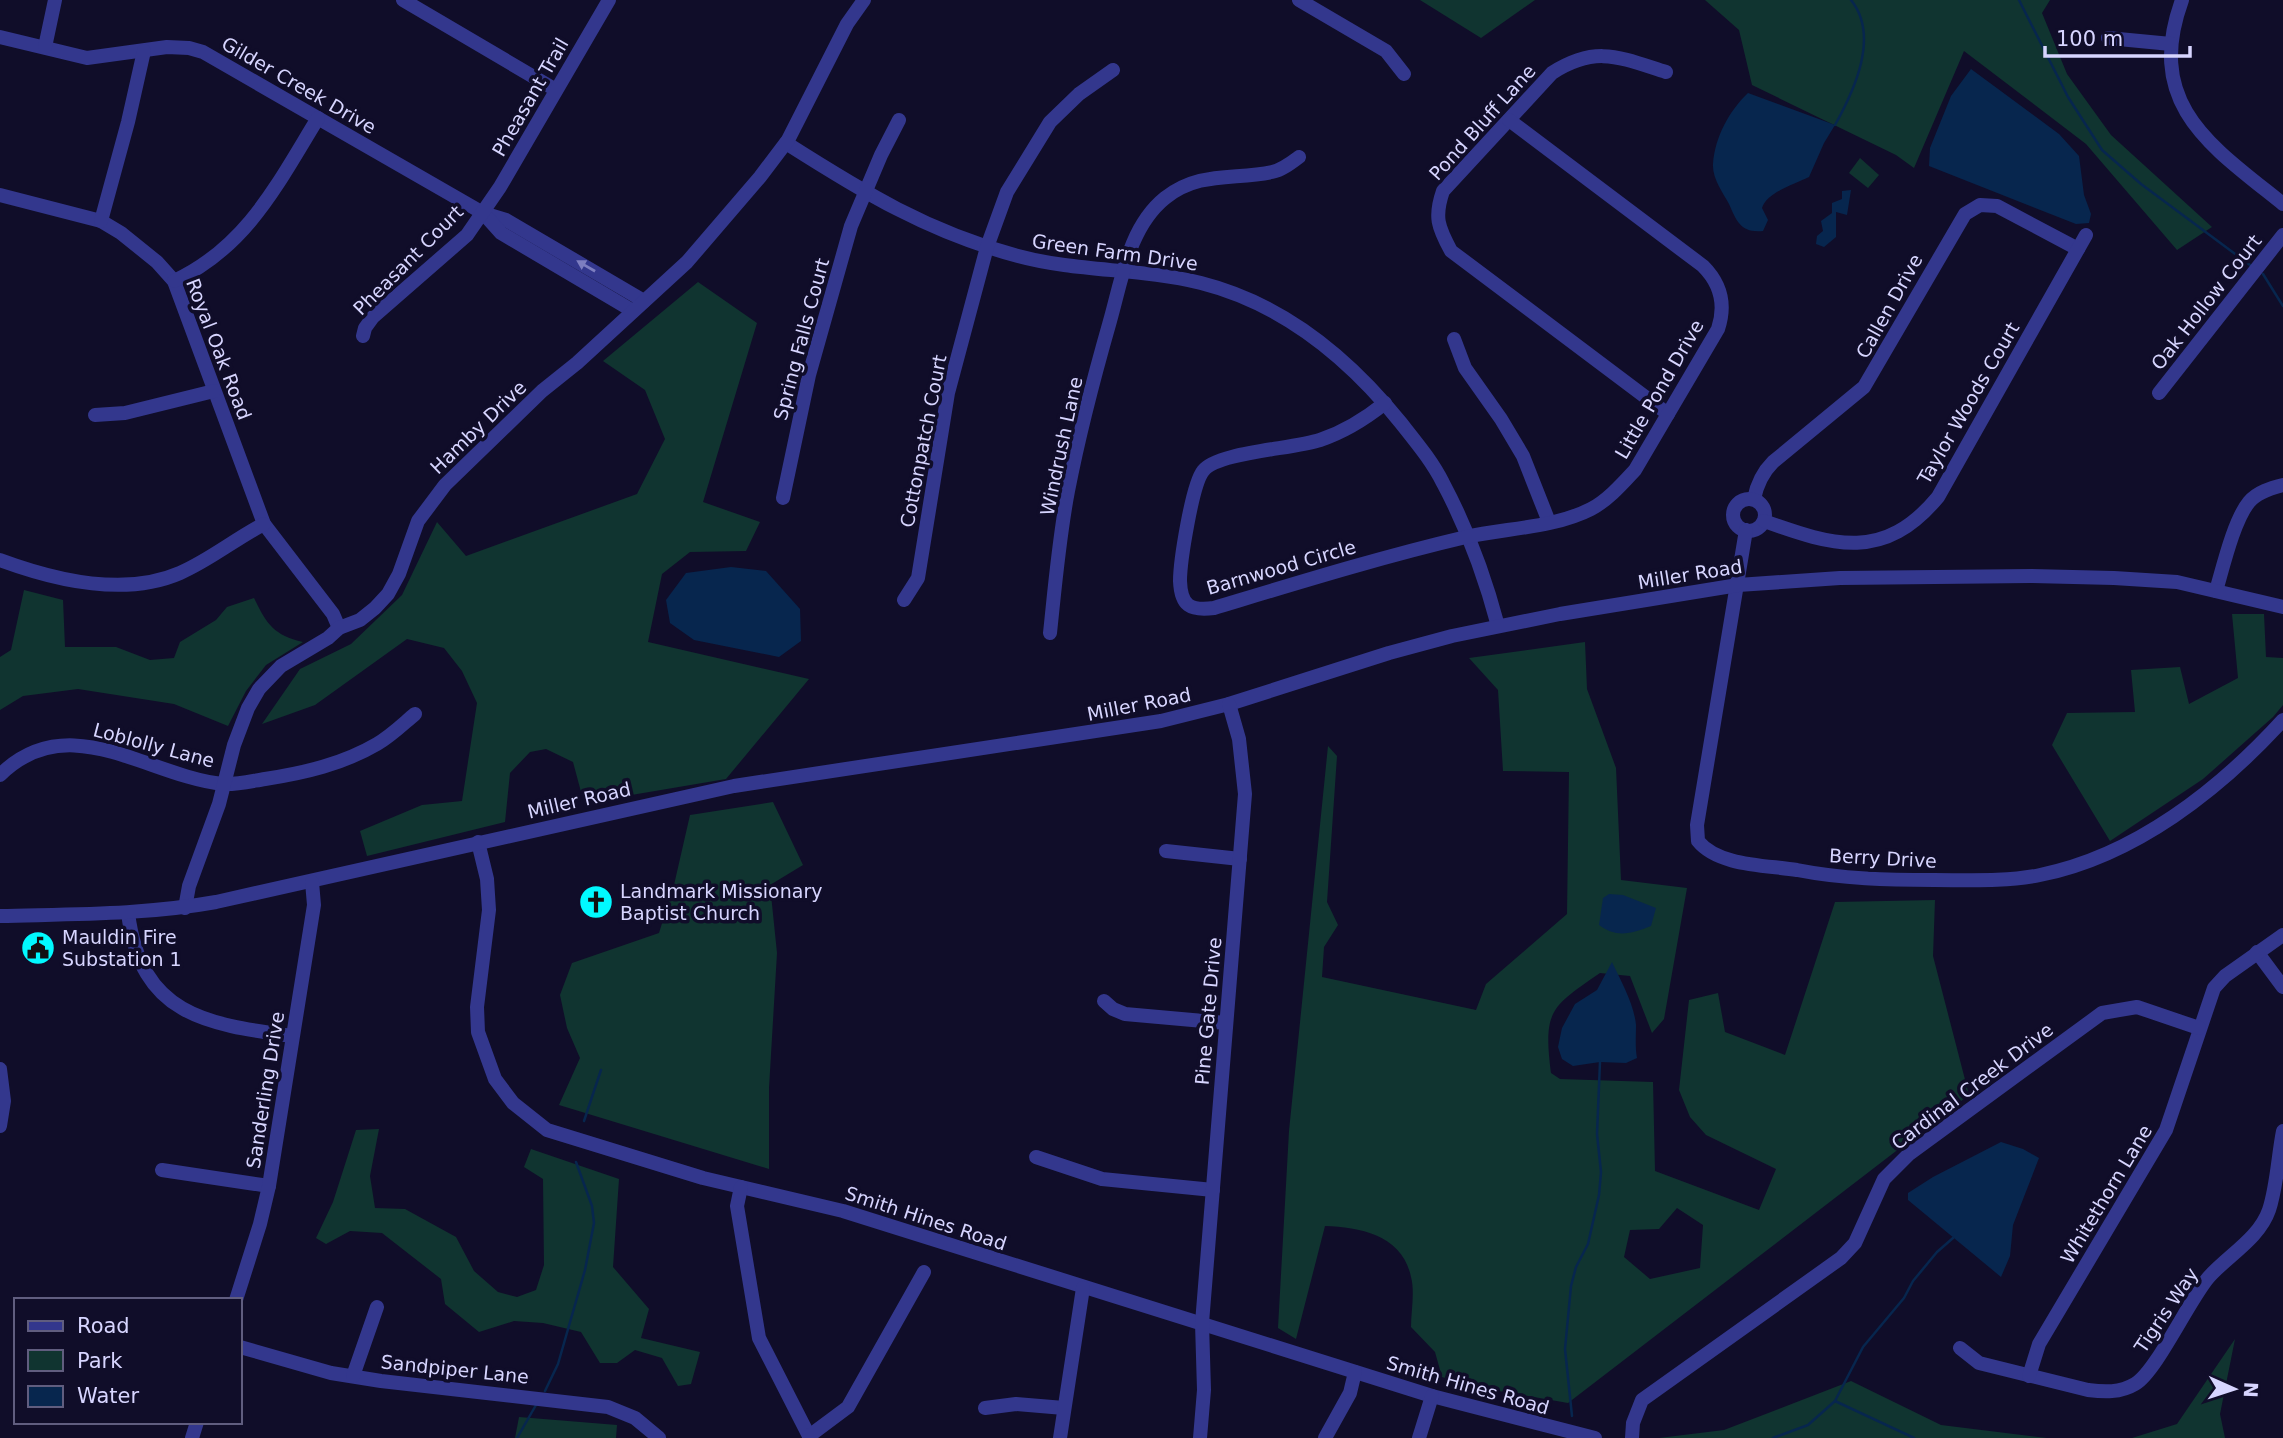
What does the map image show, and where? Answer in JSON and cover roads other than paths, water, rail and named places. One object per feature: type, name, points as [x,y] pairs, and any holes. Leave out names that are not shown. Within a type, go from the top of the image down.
[{"type":"street","points":[[45,47],[55,0]]},
{"type":"street","points":[[403,0],[556,90]]},
{"type":"street","name":"Pheasant Trail","points":[[483,213],[609,0]]},
{"type":"street","name":"Hamby Drive","points":[[185,908],[189,886],[224,784],[234,745],[248,708],[259,689],[281,666],[328,638],[338,628],[360,620],[375,608],[388,594],[399,575],[418,521],[444,485],[542,391],[577,363],[687,262],[786,143],[801,119],[847,24],[863,0]]},
{"type":"street","points":[[1299,0],[1385,51],[1404,74]]},
{"type":"street","points":[[2182,0],[2171,44],[2177,91],[2185,111],[2196,128],[2220,153],[2283,204]]},
{"type":"street","name":"Gilder Creek Drive","points":[[0,37],[45,47],[69,56],[87,58],[174,47],[204,52],[483,213],[501,233],[639,306]]},
{"type":"street","points":[[2108,38],[2171,44]]},
{"type":"street","points":[[0,195],[101,221],[144,51]]},
{"type":"street","name":"Pond Bluff Lane","points":[[1666,72],[1608,55],[1579,58],[1552,73],[1443,191],[1437,209],[1440,230],[1451,251],[1668,414]]},
{"type":"street","name":"Cottonpatch Court","points":[[904,600],[918,578],[948,393],[987,247],[1007,192],[1050,122],[1079,94],[1113,70]]},
{"type":"street","points":[[174,281],[193,272],[252,222],[318,118]]},
{"type":"street","name":"Spring Falls Court","points":[[783,498],[808,375],[852,226],[899,120]]},
{"type":"street","name":"Little Pond Drive","points":[[1468,536],[1569,518],[1592,508],[1619,488],[1635,470],[1718,329],[1722,317],[1718,286],[1703,266],[1561,162],[1509,120]]},
{"type":"street","name":"Green Farm Drive","points":[[786,143],[919,222],[987,247],[1053,264],[1163,275],[1203,284],[1242,296],[1284,316],[1332,349],[1384,403],[1418,444],[1442,481],[1468,536],[1487,585],[1498,626]]},
{"type":"street","name":"Windrush Lane","points":[[1050,633],[1068,492],[1096,372],[1124,270],[1142,225],[1154,208],[1181,188],[1199,180],[1272,172],[1299,157]]},
{"type":"street","name":"Callen Drive","points":[[1754,499],[1757,486],[1773,462],[1864,387],[1957,223],[1965,214],[1980,205],[1997,206],[2078,249]]},
{"type":"street","name":"Pheasant Court","points":[[363,336],[373,317],[467,235],[483,213]]},
{"type":"street","name":"Royal Oak Road","points":[[101,221],[158,262],[174,281],[264,524],[333,614],[338,628]]},
{"type":"street","name":"Taylor Woods Court","points":[[1764,521],[1820,540],[1853,543],[1891,536],[1918,518],[1938,496],[2086,235]]},
{"type":"street","name":"Oak Hollow Court","points":[[2159,393],[2283,235]]},
{"type":"street","points":[[1454,339],[1465,368],[1523,456],[1549,522]]},
{"type":"street","points":[[95,415],[125,414],[214,391]]},
{"type":"street","name":"Barnwood Circle","points":[[1384,403],[1336,435],[1293,448],[1235,455],[1214,462],[1203,470],[1194,496],[1180,575],[1182,598],[1189,607],[1199,610],[1213,608],[1391,555],[1468,536]]},
{"type":"street","points":[[2216,591],[2245,508],[2259,494],[2283,485]]},
{"type":"street","points":[[1754,499],[1762,506],[1764,521],[1756,530],[1746,530],[1736,525],[1734,510],[1739,502],[1754,499]]},
{"type":"street","points":[[0,561],[38,572],[93,582],[149,582],[189,568],[264,524]]},
{"type":"street","points":[[1738,585],[1746,530]]},
{"type":"street","name":"Miller Road","points":[[0,916],[128,913],[185,908],[313,882],[478,842],[734,786],[1181,717],[1389,653],[1498,626],[1738,585],[1840,578],[2031,576],[2154,580],[2177,582],[2283,607]]},
{"type":"street","name":"Berry Drive","points":[[1738,585],[1696,835],[1711,854],[1724,859],[1846,878],[1884,880],[2017,878],[2059,871],[2113,851],[2173,815],[2242,761],[2283,720]]},
{"type":"street","name":"Pine Gate Drive","points":[[1200,1438],[1204,1390],[1202,1323],[1240,859],[1244,775],[1239,739],[1229,704]]},
{"type":"street","name":"Loblolly Lane","points":[[0,775],[31,754],[77,745],[100,748],[224,784],[283,777],[341,762],[380,742],[415,714]]},
{"type":"street","name":"Smith Hines Road","points":[[478,842],[487,879],[489,911],[477,1007],[478,1032],[489,1067],[508,1097],[547,1130],[703,1178],[843,1211],[1355,1373],[1595,1438]]},
{"type":"street","points":[[1166,851],[1240,859]]},
{"type":"street","name":"Sanderling Drive","points":[[237,1298],[269,1186],[314,905],[313,882]]},
{"type":"street","points":[[128,913],[130,932],[139,959],[155,986],[176,1006],[212,1021],[292,1036]]},
{"type":"street","name":"Whitethorn Lane","points":[[2029,1376],[2039,1344],[2166,1130],[2214,988],[2225,976],[2283,934]]},
{"type":"street","points":[[2257,952],[2283,987]]},
{"type":"street","points":[[1104,1001],[1125,1014],[1226,1023]]},
{"type":"street","name":"Cardinal Creek Drive","points":[[1632,1438],[1633,1423],[1642,1400],[1841,1258],[1855,1243],[1884,1179],[1909,1154],[2102,1013],[2137,1007],[2199,1028]]},
{"type":"street","points":[[0,1069],[4,1101],[0,1126]]},
{"type":"street","name":"Tigris Way","points":[[1960,1348],[1979,1363],[2106,1393],[2137,1383],[2153,1366],[2180,1319],[2209,1278],[2264,1220],[2269,1211],[2283,1131]]},
{"type":"street","points":[[1037,1157],[1102,1179],[1213,1190]]},
{"type":"street","points":[[162,1170],[269,1186]]},
{"type":"street","points":[[741,1187],[737,1206],[759,1338],[809,1437],[848,1407],[924,1272]]},
{"type":"street","points":[[1060,1438],[1083,1288]]},
{"type":"street","points":[[353,1376],[377,1307]]},
{"type":"street","name":"Sandpiper Lane","points":[[242,1348],[353,1376],[608,1407],[635,1418],[659,1438]]},
{"type":"street","points":[[1325,1438],[1350,1393],[1355,1373]]},
{"type":"street","points":[[1419,1438],[1432,1396]]},
{"type":"street","points":[[985,1408],[1016,1404],[1064,1408]]},
{"type":"water","points":[[1971,69],[2059,134],[2079,156],[2084,195],[2091,214],[2089,223],[2076,224],[1929,166],[1930,148],[1951,96]]},
{"type":"water","points":[[1748,93],[1835,125],[1809,177],[1782,189],[1765,202],[1762,208],[1768,220],[1763,231],[1750,230],[1737,221],[1718,185],[1713,169],[1714,154],[1724,125]]},
{"type":"water","points":[[1851,190],[1847,215],[1836,212],[1836,237],[1824,247],[1816,244],[1817,236],[1823,231],[1821,221],[1832,213],[1832,203],[1842,199],[1842,191]]},
{"type":"water","points":[[731,567],[766,571],[800,609],[801,641],[779,657],[694,640],[670,623],[666,600],[686,573]]},
{"type":"water","points":[[1609,894],[1623,895],[1656,908],[1651,926],[1618,933],[1599,925],[1603,898]]},
{"type":"water","points":[[1612,962],[1633,1009],[1637,1058],[1626,1063],[1600,1062],[1573,1066],[1562,1059],[1558,1047],[1562,1028],[1575,1004],[1597,990]]},
{"type":"water","points":[[2001,1142],[2039,1158],[2013,1225],[2010,1256],[2001,1277],[1908,1200],[1908,1193]]},
{"type":"waterway","points":[[1835,125],[1856,80],[1864,46],[1859,14],[1851,0]]},
{"type":"waterway","points":[[2019,0],[2068,97],[2102,150],[2141,184],[2250,265]]},
{"type":"waterway","points":[[2263,274],[2283,306]]},
{"type":"waterway","points":[[1572,1416],[1565,1349],[1571,1286],[1576,1267],[1588,1244],[1599,1195],[1601,1172],[1597,1134],[1600,1062]]},
{"type":"waterway","points":[[584,1121],[601,1070]]},
{"type":"waterway","points":[[545,1391],[558,1364],[585,1270],[594,1223],[592,1206],[576,1162]]},
{"type":"waterway","points":[[1773,1438],[1808,1425],[1835,1401],[1863,1347],[1904,1298],[1913,1281],[1937,1252],[1953,1238]]},
{"type":"waterway","points":[[1835,1401],[1914,1438]]},
{"type":"waterway","points":[[517,1438],[536,1405]]},
{"type":"place","name":"Landmark Missionary Baptist Church","points":[[596,902]]},
{"type":"place","name":"Mauldin Fire Substation 1","points":[[38,948]]}]
